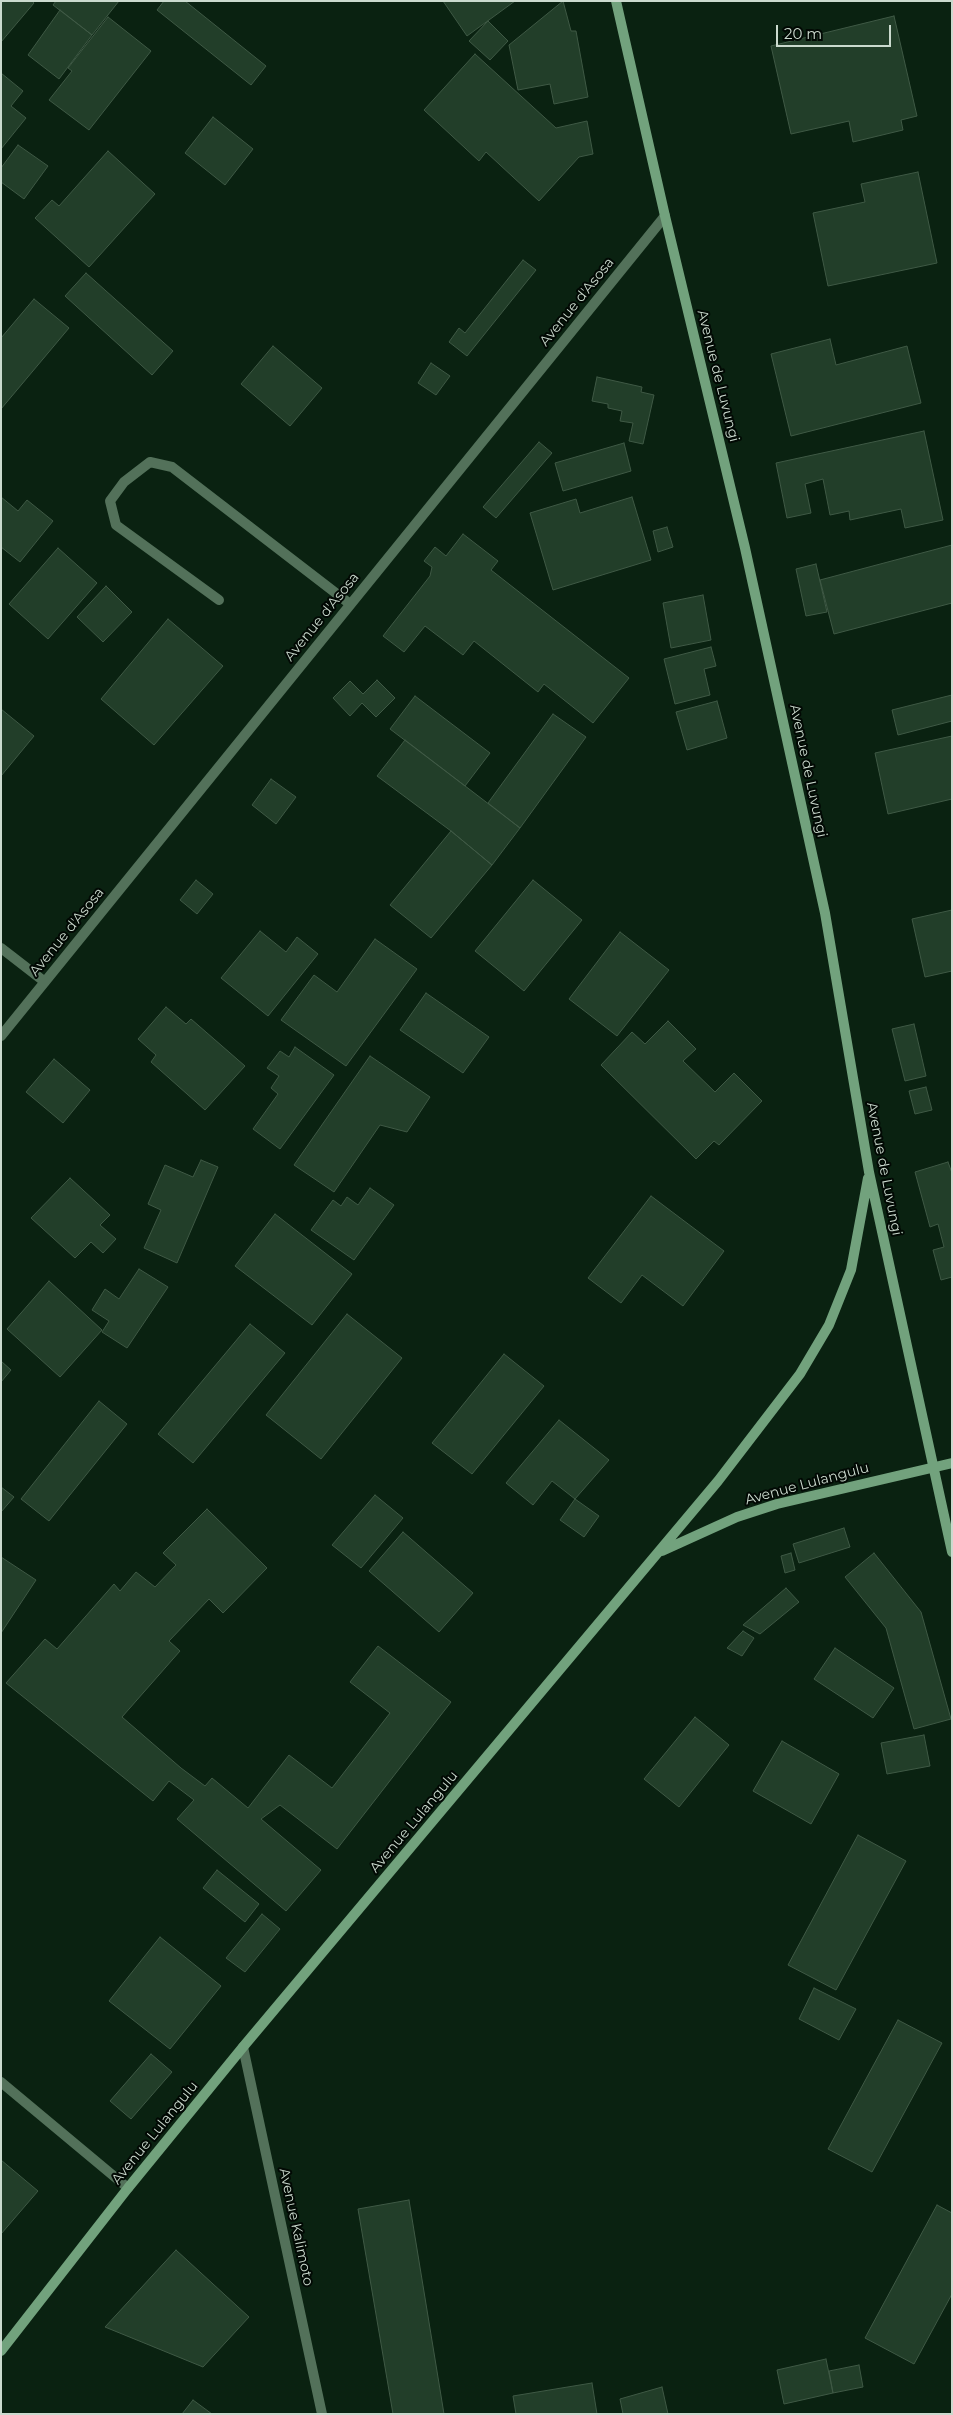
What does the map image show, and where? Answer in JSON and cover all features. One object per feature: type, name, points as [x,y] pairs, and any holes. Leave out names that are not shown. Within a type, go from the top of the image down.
[{"type":"street","name":"Avenue de Luvungi","points":[[616,1],[665,216],[746,548],[823,904],[869,1172],[952,1552]]},
{"type":"street","name":"Avenue d'Asosa","points":[[1,1036],[665,216]]},
{"type":"street","points":[[219,600],[116,525],[110,501],[124,482],[150,462],[172,467],[350,604]]},
{"type":"street","points":[[1,948],[45,982]]},
{"type":"street","points":[[658,1553],[718,1481],[800,1374],[829,1325],[851,1270],[869,1172]]},
{"type":"street","name":"Avenue Lulangulu","points":[[1,2351],[128,2188],[243,2047],[658,1553],[737,1517],[777,1504],[952,1463]]},
{"type":"street","name":"Avenue Kalimoto","points":[[243,2047],[322,2414]]},
{"type":"street","points":[[1,2082],[128,2188]]},
{"type":"building","points":[[1,1],[32,1],[34,3],[1,42]]},
{"type":"building","points":[[56,1],[119,1],[92,35],[53,5]]},
{"type":"building","points":[[164,1],[185,1],[266,66],[251,85],[157,10]]},
{"type":"building","points":[[443,1],[515,1],[467,36]]},
{"type":"building","points":[[563,1],[571,31],[576,31],[588,97],[554,104],[550,84],[518,90],[509,45]]},
{"type":"building","points":[[60,10],[92,35],[59,79],[28,55]]},
{"type":"building","points":[[894,16],[917,116],[901,120],[903,130],[853,142],[849,121],[791,134],[771,46]]},
{"type":"building","points":[[108,17],[151,51],[89,130],[49,100],[72,71],[68,68]]},
{"type":"building","points":[[488,21],[508,41],[490,60],[469,41]]},
{"type":"building","points":[[475,54],[556,128],[587,121],[593,154],[579,157],[539,201],[486,152],[479,161],[424,110]]},
{"type":"building","points":[[1,73],[23,91],[11,106],[26,118],[1,149]]},
{"type":"building","points":[[213,117],[253,149],[225,185],[185,153]]},
{"type":"building","points":[[18,145],[48,166],[24,199],[1,182],[1,168]]},
{"type":"building","points":[[108,151],[155,194],[89,267],[35,218],[52,200],[59,206]]},
{"type":"building","points":[[918,172],[937,263],[828,286],[813,213],[865,202],[861,184]]},
{"type":"building","points":[[523,260],[536,270],[467,356],[449,342],[459,328],[465,333]]},
{"type":"building","points":[[86,273],[173,351],[152,375],[65,296]]},
{"type":"building","points":[[34,299],[69,328],[1,409],[1,338]]},
{"type":"building","points":[[830,339],[836,365],[907,346],[921,403],[791,436],[771,354]]},
{"type":"building","points":[[273,346],[322,388],[290,426],[241,384]]},
{"type":"building","points":[[431,363],[450,376],[436,395],[418,383]]},
{"type":"building","points":[[597,377],[642,387],[641,392],[654,395],[643,444],[629,441],[633,423],[620,421],[622,411],[608,408],[608,404],[592,401]]},
{"type":"building","points":[[924,431],[943,520],[905,528],[901,509],[850,520],[849,511],[830,515],[823,479],[805,484],[811,513],[787,518],[776,463]]},
{"type":"building","points":[[539,442],[552,453],[496,518],[483,507]]},
{"type":"building","points":[[624,443],[631,471],[563,491],[555,463]]},
{"type":"building","points":[[1,497],[18,511],[27,500],[53,521],[20,562],[1,547]]},
{"type":"building","points":[[632,497],[651,560],[553,590],[530,513],[576,499],[580,513]]},
{"type":"building","points":[[667,527],[673,547],[658,552],[653,531]]},
{"type":"building","points":[[463,534],[498,561],[491,570],[629,678],[593,723],[544,684],[538,692],[474,641],[463,655],[425,626],[404,652],[383,636],[430,576],[432,567],[424,561],[435,547],[446,556]]},
{"type":"building","points":[[952,545],[952,603],[834,634],[820,580]]},
{"type":"building","points":[[58,548],[97,583],[48,639],[9,604]]},
{"type":"building","points":[[816,564],[827,612],[806,616],[796,569]]},
{"type":"building","points":[[106,586],[132,612],[103,642],[77,617]]},
{"type":"building","points":[[703,595],[711,640],[671,648],[663,603]]},
{"type":"building","points":[[168,619],[223,666],[154,745],[101,699]]},
{"type":"building","points":[[711,647],[716,666],[704,669],[710,695],[675,704],[664,659]]},
{"type":"building","points":[[377,680],[395,698],[376,717],[362,703],[350,716],[333,698],[350,681],[363,694]]},
{"type":"building","points":[[952,695],[952,721],[898,735],[892,710]]},
{"type":"building","points":[[415,696],[490,753],[465,786],[390,729]]},
{"type":"building","points":[[717,701],[727,738],[687,750],[676,712]]},
{"type":"building","points":[[1,709],[34,736],[1,776]]},
{"type":"building","points":[[553,714],[586,737],[520,828],[488,803]]},
{"type":"building","points":[[952,736],[952,799],[888,814],[875,753]]},
{"type":"building","points":[[405,740],[520,828],[492,865],[451,831],[377,776]]},
{"type":"building","points":[[271,779],[296,797],[276,824],[252,805]]},
{"type":"building","points":[[451,831],[492,865],[431,938],[390,905]]},
{"type":"building","points":[[196,880],[213,894],[197,914],[180,900]]},
{"type":"building","points":[[533,880],[582,920],[524,991],[475,951]]},
{"type":"building","points":[[952,910],[952,971],[925,977],[912,919]]},
{"type":"building","points":[[260,931],[286,952],[297,937],[318,954],[268,1016],[221,978]]},
{"type":"building","points":[[620,932],[669,970],[617,1036],[569,999]]},
{"type":"building","points":[[375,939],[417,969],[346,1066],[281,1020],[314,975],[337,992]]},
{"type":"building","points":[[426,993],[489,1037],[463,1073],[400,1030]]},
{"type":"building","points":[[166,1007],[186,1024],[191,1019],[245,1066],[205,1110],[151,1062],[156,1055],[138,1039]]},
{"type":"building","points":[[668,1021],[696,1049],[683,1061],[715,1092],[734,1073],[762,1101],[719,1145],[714,1141],[696,1159],[601,1065],[632,1032],[645,1044]]},
{"type":"building","points":[[914,1024],[926,1076],[905,1081],[892,1029]]},
{"type":"building","points":[[295,1047],[334,1075],[280,1149],[253,1129],[278,1094],[271,1088],[279,1076],[267,1068],[280,1051],[289,1057]]},
{"type":"building","points":[[370,1056],[430,1097],[407,1132],[380,1125],[334,1192],[294,1165]]},
{"type":"building","points":[[54,1059],[90,1090],[63,1123],[26,1092]]},
{"type":"building","points":[[926,1087],[932,1110],[915,1114],[909,1091]]},
{"type":"building","points":[[201,1160],[218,1167],[177,1263],[144,1248],[161,1210],[148,1204],[165,1165],[193,1177]]},
{"type":"building","points":[[948,1162],[952,1173],[952,1277],[941,1280],[933,1250],[944,1247],[938,1224],[930,1227],[915,1172]]},
{"type":"building","points":[[70,1178],[110,1215],[100,1225],[116,1239],[103,1253],[91,1242],[75,1258],[31,1218]]},
{"type":"building","points":[[370,1188],[394,1205],[354,1260],[311,1230],[333,1200],[341,1206],[347,1197],[358,1205]]},
{"type":"building","points":[[651,1196],[724,1251],[683,1306],[642,1275],[621,1303],[588,1278]]},
{"type":"building","points":[[275,1214],[352,1274],[312,1325],[235,1266]]},
{"type":"building","points":[[139,1269],[168,1287],[127,1348],[102,1332],[109,1321],[92,1310],[105,1289],[119,1299]]},
{"type":"building","points":[[49,1281],[102,1330],[60,1377],[7,1329]]},
{"type":"building","points":[[347,1314],[402,1358],[321,1459],[266,1415]]},
{"type":"building","points":[[250,1324],[285,1353],[193,1463],[158,1434]]},
{"type":"building","points":[[504,1354],[544,1386],[472,1474],[432,1443]]},
{"type":"building","points":[[1,1361],[11,1370],[1,1382]]},
{"type":"building","points":[[99,1401],[127,1424],[49,1521],[21,1499]]},
{"type":"building","points":[[559,1420],[609,1460],[575,1499],[552,1481],[533,1505],[506,1483]]},
{"type":"building","points":[[1,1487],[14,1497],[1,1512]]},
{"type":"building","points":[[375,1495],[403,1518],[361,1568],[332,1545]]},
{"type":"building","points":[[575,1499],[599,1516],[584,1537],[560,1520]]},
{"type":"building","points":[[207,1509],[267,1568],[223,1613],[209,1599],[169,1641],[180,1651],[122,1717],[181,1768],[205,1786],[212,1778],[248,1808],[289,1755],[332,1788],[390,1713],[350,1682],[378,1646],[451,1702],[337,1849],[280,1805],[261,1819],[321,1870],[286,1911],[177,1819],[194,1800],[169,1781],[153,1801],[6,1683],[45,1639],[57,1649],[114,1584],[120,1591],[136,1572],[155,1587],[176,1565],[163,1553]]},
{"type":"building","points":[[844,1528],[850,1547],[799,1563],[793,1544]]},
{"type":"building","points":[[403,1532],[473,1593],[439,1632],[369,1571]]},
{"type":"building","points":[[791,1553],[795,1570],[785,1573],[781,1556]]},
{"type":"building","points":[[874,1553],[921,1612],[951,1719],[914,1729],[886,1628],[845,1577]]},
{"type":"building","points":[[1,1557],[36,1580],[1,1633]]},
{"type":"building","points":[[786,1588],[799,1602],[760,1634],[743,1625]]},
{"type":"building","points":[[743,1631],[754,1638],[742,1656],[727,1648]]},
{"type":"building","points":[[835,1648],[894,1688],[873,1718],[814,1679]]},
{"type":"building","points":[[695,1717],[729,1745],[679,1807],[644,1779]]},
{"type":"building","points":[[924,1735],[930,1766],[887,1774],[881,1743]]},
{"type":"building","points":[[782,1741],[839,1774],[811,1824],[753,1791]]},
{"type":"building","points":[[858,1835],[906,1861],[836,1990],[788,1965]]},
{"type":"building","points":[[217,1870],[259,1904],[245,1922],[203,1888]]},
{"type":"building","points":[[262,1914],[280,1929],[245,1972],[226,1958]]},
{"type":"building","points":[[160,1937],[221,1986],[170,2049],[109,2001]]},
{"type":"building","points":[[814,1988],[856,2009],[839,2040],[799,2019]]},
{"type":"building","points":[[898,2020],[942,2043],[872,2172],[828,2149]]},
{"type":"building","points":[[151,2054],[172,2072],[131,2119],[110,2101]]},
{"type":"building","points":[[1,2160],[38,2191],[1,2234]]},
{"type":"building","points":[[409,2200],[444,2414],[393,2414],[358,2209]]},
{"type":"building","points":[[937,2205],[952,2213],[952,2294],[914,2364],[865,2338]]},
{"type":"building","points":[[176,2250],[249,2317],[203,2367],[105,2327]]},
{"type":"building","points":[[826,2359],[833,2393],[784,2404],[777,2370]]},
{"type":"building","points":[[859,2365],[863,2387],[833,2393],[829,2371]]},
{"type":"building","points":[[592,2383],[597,2414],[516,2414],[513,2396]]},
{"type":"building","points":[[662,2387],[668,2414],[623,2414],[620,2399]]},
{"type":"building","points":[[193,2400],[212,2414],[182,2414]]}]
